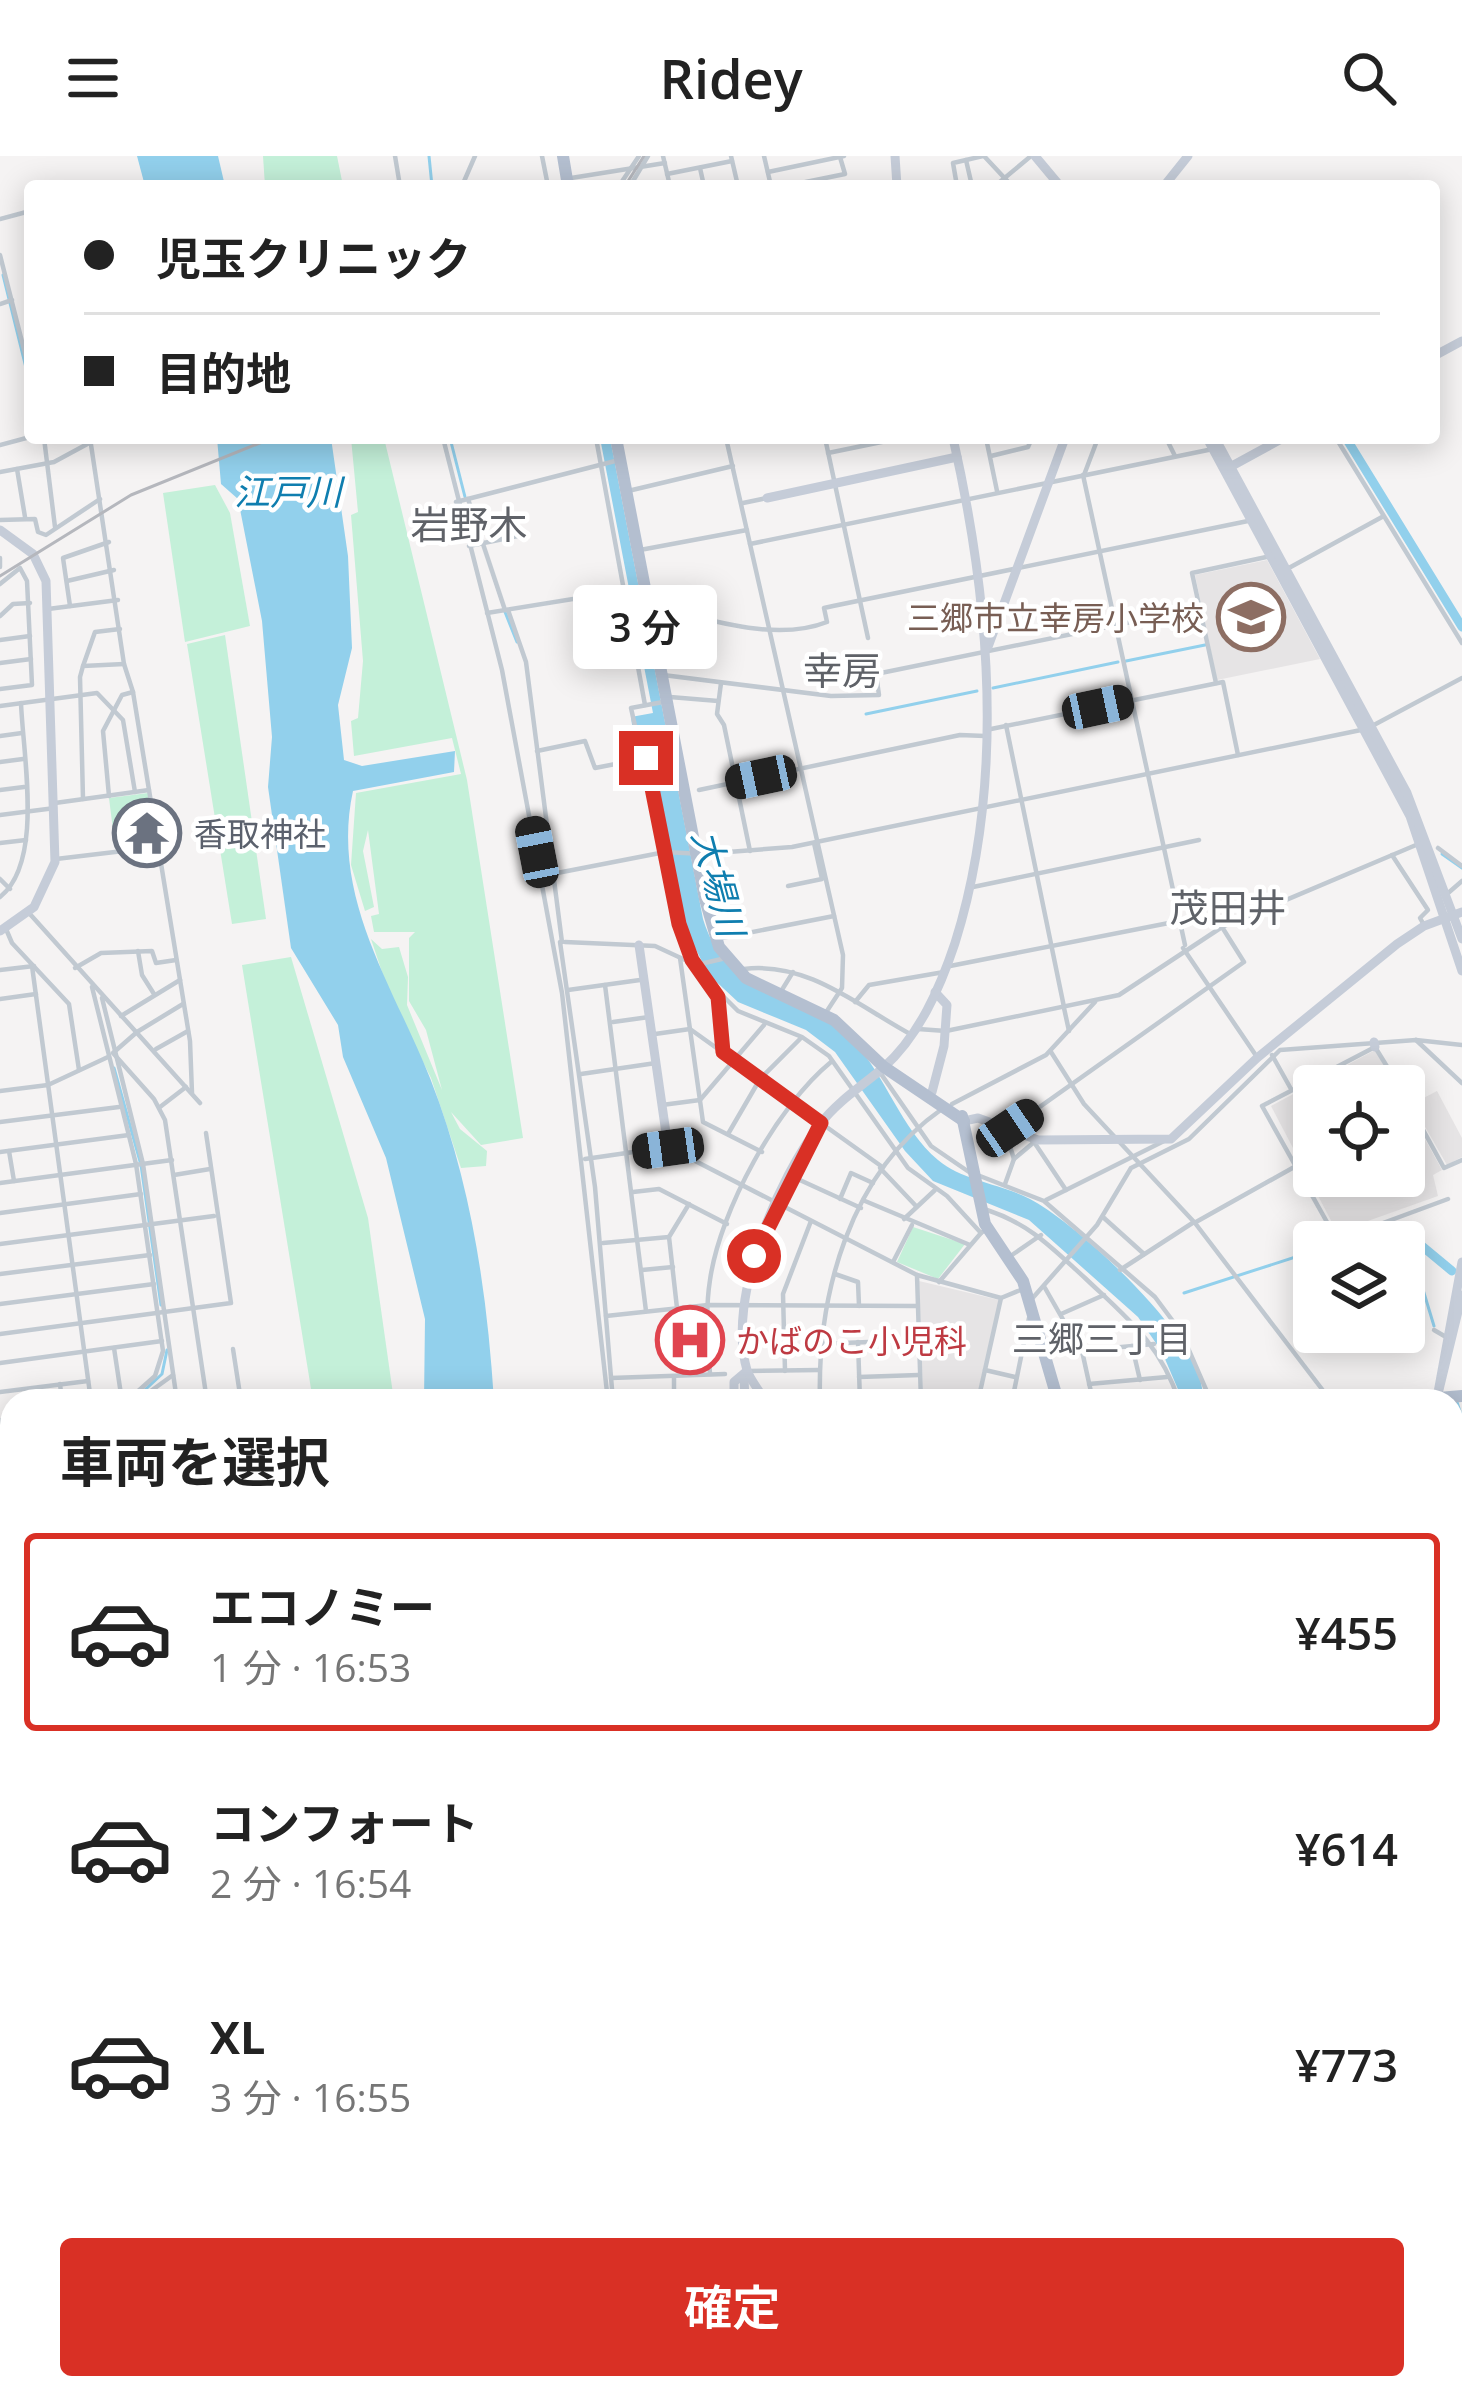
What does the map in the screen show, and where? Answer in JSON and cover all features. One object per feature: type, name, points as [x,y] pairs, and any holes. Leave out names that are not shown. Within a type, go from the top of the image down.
[{"type":"main road","points":[[617,444],[694,855],[725,959],[778,997],[825,1014],[880,1070],[932,1094],[964,1121],[984,1231],[1007,1258],[1030,1300],[1055,1389]]},
{"type":"street","points":[[623,180],[638,156]]},
{"type":"street","points":[[634,180],[648,156]]},
{"type":"street","points":[[764,156],[770,180]]},
{"type":"street","points":[[768,172],[842,156],[845,174],[816,180]]},
{"type":"street","points":[[953,159],[983,156],[1005,178]]},
{"type":"street","points":[[1002,180],[1036,156],[1058,180]]},
{"type":"street","points":[[1168,180],[1188,156]]},
{"type":"street","points":[[667,174],[732,158]]},
{"type":"street","points":[[578,180],[664,160],[668,180]]},
{"type":"street","points":[[966,160],[971,180]]},
{"type":"street","points":[[700,167],[703,180]]},
{"type":"street","points":[[0,255],[6,302],[24,355]]},
{"type":"street","points":[[44,444],[56,528]]},
{"type":"street","points":[[0,472],[45,464],[82,444]]},
{"type":"street","points":[[91,444],[177,960],[192,1093]]},
{"type":"street","points":[[444,444],[487,613],[568,990],[581,1074],[609,1389]]},
{"type":"street","points":[[597,444],[647,705]]},
{"type":"street","points":[[728,444],[844,965],[840,992],[825,1014]]},
{"type":"street","points":[[826,444],[868,638]]},
{"type":"street","points":[[828,453],[867,444]]},
{"type":"street","points":[[745,1389],[745,1305],[754,1256],[821,1123],[914,1032],[946,968],[967,886],[980,808],[985,652],[979,576],[954,444]]},
{"type":"street","points":[[987,444],[998,493]]},
{"type":"street","points":[[990,456],[1029,444]]},
{"type":"street","points":[[985,652],[1063,444]]},
{"type":"street","points":[[1096,444],[1084,475],[1184,947],[1257,1058]]},
{"type":"street","points":[[1169,444],[1175,456]]},
{"type":"street","points":[[750,544],[1175,456],[1207,444]]},
{"type":"street","points":[[1213,444],[1287,568],[1368,727],[1454,914],[1462,970]]},
{"type":"street","points":[[1228,468],[1272,444]]},
{"type":"street","points":[[1340,444],[1462,643]]},
{"type":"street","points":[[741,503],[957,457]]},
{"type":"street","points":[[456,502],[618,460]]},
{"type":"street","points":[[626,491],[733,466]]},
{"type":"street","points":[[1228,468],[1423,829],[1462,939]]},
{"type":"street","points":[[17,470],[25,520]]},
{"type":"street","points":[[468,499],[526,662],[558,942],[601,1244],[611,1389]]},
{"type":"street","points":[[0,520],[35,519],[42,535],[100,500]]},
{"type":"street","points":[[1287,568],[1383,517]]},
{"type":"street","points":[[648,605],[707,622],[812,627],[827,622],[824,608],[1253,518]]},
{"type":"street","points":[[0,530],[24,544],[38,560],[49,609],[56,859],[49,886],[29,913],[3,930],[69,1004],[79,1070]]},
{"type":"street","points":[[637,551],[747,530]]},
{"type":"street","points":[[469,546],[523,535]]},
{"type":"street","points":[[70,606],[63,558],[109,542]]},
{"type":"street","points":[[1216,683],[1192,573],[1273,555]]},
{"type":"street","points":[[0,558],[0,567]]},
{"type":"street","points":[[476,565],[489,562]]},
{"type":"street","points":[[0,584],[20,568],[30,603],[32,659],[32,685],[0,689]]},
{"type":"street","points":[[67,581],[114,570]]},
{"type":"street","points":[[487,613],[644,587]]},
{"type":"street","points":[[49,609],[118,600]]},
{"type":"street","points":[[0,616],[13,604],[30,603]]},
{"type":"street","points":[[663,675],[784,691],[880,695],[876,674],[1200,608]]},
{"type":"street","points":[[83,799],[83,666],[95,632],[122,629]]},
{"type":"street","points":[[0,640],[50,634]]},
{"type":"street","points":[[0,663],[32,659]]},
{"type":"street","points":[[83,666],[124,664]]},
{"type":"street","points":[[542,880],[666,852],[694,855],[816,842],[1368,727],[1462,677]]},
{"type":"street","points":[[721,682],[718,722],[724,725],[750,850]]},
{"type":"street","points":[[699,790],[1223,682],[1238,755]]},
{"type":"street","points":[[109,796],[103,731],[122,695],[133,692]]},
{"type":"street","points":[[0,705],[97,693],[123,720],[135,792]]},
{"type":"street","points":[[718,701],[666,700],[631,708],[638,744],[646,758],[679,924],[696,965],[718,997],[764,1024],[802,1037],[833,1060],[899,1150],[935,1190],[984,1231],[939,1282]]},
{"type":"street","points":[[0,897],[24,867],[21,703]]},
{"type":"street","points":[[1006,725],[1070,1034]]},
{"type":"street","points":[[0,736],[22,733]]},
{"type":"street","points":[[537,751],[585,741],[595,768],[646,758]]},
{"type":"street","points":[[0,762],[23,758]]},
{"type":"street","points":[[0,790],[24,787]]},
{"type":"street","points":[[0,815],[149,790]]},
{"type":"street","points":[[530,814],[543,813]]},
{"type":"street","points":[[0,843],[26,839]]},
{"type":"street","points":[[967,886],[1199,840]]},
{"type":"street","points":[[737,970],[777,966],[840,992],[914,1032],[946,1031],[1096,1002],[1127,991],[1184,947],[1222,927],[1422,843]]},
{"type":"street","points":[[56,859],[158,847]]},
{"type":"street","points":[[1438,848],[1462,866]]},
{"type":"street","points":[[1392,855],[1428,910],[1420,918],[1424,926]]},
{"type":"street","points":[[788,886],[822,879],[822,870]]},
{"type":"street","points":[[0,879],[10,889]]},
{"type":"street","points":[[1448,894],[1462,880]]},
{"type":"street","points":[[29,913],[200,1103]]},
{"type":"street","points":[[1015,1389],[1030,1300],[1102,1216],[1138,1158],[1182,1133],[1270,1052],[1424,926],[1454,914]]},
{"type":"street","points":[[716,939],[834,916]]},
{"type":"street","points":[[855,1002],[869,985],[1179,921]]},
{"type":"street","points":[[1008,1131],[1244,962],[1222,927]]},
{"type":"street","points":[[558,942],[639,946],[696,965],[725,959]]},
{"type":"street","points":[[639,946],[668,1148]]},
{"type":"street","points":[[138,951],[142,975],[154,994]]},
{"type":"street","points":[[75,968],[100,953],[152,951],[159,964],[177,960]]},
{"type":"street","points":[[680,958],[704,1122],[762,1152]]},
{"type":"street","points":[[0,970],[33,966]]},
{"type":"street","points":[[33,966],[89,1389]]},
{"type":"street","points":[[778,997],[793,972]]},
{"type":"street","points":[[568,990],[644,979]]},
{"type":"street","points":[[121,1016],[180,980]]},
{"type":"street","points":[[605,985],[646,1311]]},
{"type":"street","points":[[92,987],[140,1164],[175,1389]]},
{"type":"street","points":[[926,1120],[946,1031],[947,1005],[935,992]]},
{"type":"street","points":[[0,999],[36,994]]},
{"type":"street","points":[[718,997],[723,1052]]},
{"type":"street","points":[[102,998],[121,1106],[140,1164],[140,1194],[161,1312],[162,1342],[155,1376],[139,1389]]},
{"type":"street","points":[[820,1389],[823,1306],[846,1239],[881,1167],[926,1120],[1051,1052],[1096,1002]]},
{"type":"street","points":[[0,1091],[48,1085],[112,1055],[137,1032],[182,1004]]},
{"type":"street","points":[[610,1022],[649,1017]]},
{"type":"street","points":[[662,1105],[700,1100],[764,1024]]},
{"type":"street","points":[[652,1034],[690,1029],[881,1167],[916,1206]]},
{"type":"street","points":[[154,1050],[188,1031]]},
{"type":"street","points":[[728,1134],[760,1079],[802,1037]]},
{"type":"street","points":[[1416,1040],[1462,1083]]},
{"type":"street","points":[[1044,1201],[1189,1138],[1257,1058],[1270,1052],[1416,1040],[1462,1045]]},
{"type":"street","points":[[1375,1045],[1387,1065]]},
{"type":"street","points":[[1293,1161],[1262,1106],[1375,1045]]},
{"type":"street","points":[[1051,1052],[1073,1085],[1194,1222],[1322,1389]]},
{"type":"street","points":[[1270,1052],[1292,1089]]},
{"type":"street","points":[[112,1055],[160,1107],[205,1389]]},
{"type":"street","points":[[710,1374],[707,1305],[712,1268],[728,1224],[790,1101],[833,1060]]},
{"type":"street","points":[[581,1074],[656,1063]]},
{"type":"street","points":[[880,1070],[918,1131],[947,1162],[1044,1201],[1155,1297],[1177,1326],[1206,1389]]},
{"type":"street","points":[[160,1107],[186,1087]]},
{"type":"street","points":[[0,1122],[121,1106]]},
{"type":"street","points":[[964,1121],[977,1118],[1036,1141],[1164,1141]]},
{"type":"street","points":[[1008,1131],[1014,1159]]},
{"type":"street","points":[[0,1334],[231,1303],[206,1133]]},
{"type":"street","points":[[1425,1133],[1444,1168],[1462,1160]]},
{"type":"street","points":[[0,1153],[129,1136]]},
{"type":"street","points":[[1005,1184],[1014,1159],[1036,1141]]},
{"type":"street","points":[[1036,1141],[1066,1190]]},
{"type":"street","points":[[588,1159],[668,1148],[917,1275],[1001,1298],[1030,1300]]},
{"type":"street","points":[[9,1151],[14,1181]]},
{"type":"street","points":[[0,1183],[172,1160]]},
{"type":"street","points":[[1120,1270],[1194,1222],[1293,1168]]},
{"type":"street","points":[[174,1175],[210,1169]]},
{"type":"street","points":[[840,1199],[851,1173],[873,1183]]},
{"type":"street","points":[[791,1176],[840,1199],[970,1245]]},
{"type":"street","points":[[633,1192],[659,1189],[728,1224]]},
{"type":"street","points":[[903,1220],[935,1190]]},
{"type":"street","points":[[0,1213],[140,1194]]},
{"type":"street","points":[[1313,1197],[1337,1240],[1448,1199]]},
{"type":"street","points":[[677,1308],[670,1237],[689,1204]]},
{"type":"street","points":[[981,1207],[1040,1235],[1064,1257],[1154,1344],[1174,1389]]},
{"type":"street","points":[[0,1244],[216,1215]]},
{"type":"street","points":[[1102,1216],[1144,1254]]},
{"type":"street","points":[[784,1371],[782,1305],[792,1262],[811,1221]]},
{"type":"street","points":[[892,1263],[912,1225]]},
{"type":"street","points":[[1007,1258],[1040,1235]]},
{"type":"street","points":[[601,1244],[670,1237]]},
{"type":"street","points":[[0,1274],[150,1255]]},
{"type":"street","points":[[1438,1389],[1462,1262]]},
{"type":"street","points":[[642,1270],[673,1267]]},
{"type":"street","points":[[834,1274],[858,1282],[859,1306]]},
{"type":"street","points":[[917,1275],[921,1389]]},
{"type":"street","points":[[0,1304],[154,1284]]},
{"type":"street","points":[[1043,1285],[1081,1351],[1090,1389]]},
{"type":"street","points":[[1439,1389],[1462,1294]]},
{"type":"street","points":[[1061,1314],[1104,1295]]},
{"type":"street","points":[[981,1389],[1001,1298]]},
{"type":"street","points":[[606,1316],[707,1305],[917,1306]]},
{"type":"street","points":[[1434,1330],[1446,1337]]},
{"type":"street","points":[[818,1344],[919,1340]]},
{"type":"street","points":[[0,1363],[162,1342]]},
{"type":"street","points":[[858,1342],[860,1389]]},
{"type":"street","points":[[1045,1354],[1154,1344]]},
{"type":"street","points":[[1132,1346],[1140,1379]]},
{"type":"street","points":[[114,1348],[123,1389]]},
{"type":"street","points":[[232,1349],[239,1389]]},
{"type":"street","points":[[734,1389],[734,1382],[746,1374],[819,1370]]},
{"type":"street","points":[[986,1370],[1017,1378]]},
{"type":"street","points":[[611,1378],[725,1374]]},
{"type":"street","points":[[746,1374],[757,1389]]},
{"type":"street","points":[[154,1389],[173,1375]]},
{"type":"street","points":[[859,1377],[920,1375]]},
{"type":"street","points":[[674,1376],[674,1389]]},
{"type":"street","points":[[1089,1384],[1170,1377]]},
{"type":"street","points":[[21,1389],[88,1381]]},
{"type":"street","points":[[60,1384],[61,1389]]},
{"type":"shaded area","name":"三郷市立幸房小学校","points":[[1267,560],[1320,659],[1217,680],[1195,575]]},
{"type":"shaded area","points":[[1375,1050],[1384,1065],[1347,1065]]},
{"type":"shaded area","points":[[1437,1091],[1462,1138],[1462,1157],[1447,1165],[1425,1127],[1425,1097]]},
{"type":"shaded area","points":[[1293,1094],[1293,1148],[1271,1106]]},
{"type":"shaded area","points":[[1425,1139],[1442,1170],[1433,1175],[1438,1196],[1368,1221],[1331,1221],[1319,1197],[1425,1197]]},
{"type":"shaded area","points":[[919,1281],[999,1300],[979,1389],[923,1389]]},
{"type":"green space","points":[[263,156],[337,156],[342,180],[265,180]]},
{"type":"green space","points":[[352,444],[385,444],[467,780],[523,1138],[481,1145],[451,1112],[460,1129],[487,1151],[486,1166],[461,1168],[431,1078],[390,996],[371,939],[382,949],[399,947],[408,977],[407,1005],[442,1090],[426,1030],[409,1001],[409,938],[415,932],[374,932],[371,916],[379,914],[368,830],[363,851],[374,907],[365,911],[351,865],[356,793],[461,774],[452,738],[354,756],[351,721],[358,718],[363,661],[351,515],[358,512]]},
{"type":"green space","points":[[215,485],[230,513],[250,626],[185,642],[163,493]]},
{"type":"green space","points":[[225,635],[266,919],[232,924],[187,644]]},
{"type":"green space","points":[[148,793],[153,842],[115,846],[109,798]]},
{"type":"green space","points":[[291,957],[368,1218],[392,1389],[311,1389],[242,965]]},
{"type":"green space","points":[[913,1227],[965,1244],[938,1279],[897,1262]]},
{"type":"water","points":[[137,156],[218,156],[224,180],[143,180]]},
{"type":"water","name":"江戸川","points":[[218,444],[332,444],[348,556],[352,648],[338,705],[344,760],[362,766],[455,751],[454,772],[353,791],[350,867],[369,939],[430,1078],[456,1157],[481,1278],[493,1389],[424,1389],[425,1319],[386,1158],[343,1057],[338,1025],[291,948],[268,787],[272,737],[262,621],[238,499],[221,484]]},
{"type":"water","points":[[601,444],[611,444],[703,919],[715,947],[749,982],[833,1024],[853,1041],[914,1133],[938,1160],[959,1173],[1030,1199],[1108,1259],[1165,1320],[1186,1350],[1201,1389],[1178,1389],[1162,1352],[1138,1317],[1029,1220],[933,1181],[905,1151],[835,1052],[806,1030],[738,1002],[709,975],[687,932],[649,746],[642,738],[634,740],[631,717],[653,713]]},
{"type":"waterway","points":[[429,156],[431,180]]},
{"type":"waterway","points":[[3,275],[24,360]]},
{"type":"waterway","points":[[452,444],[465,497]]},
{"type":"waterway","points":[[1350,444],[1462,627]]},
{"type":"waterway","points":[[505,612],[517,642]]},
{"type":"waterway","points":[[1126,661],[1205,645]]},
{"type":"waterway","points":[[993,688],[1118,662]]},
{"type":"waterway","points":[[866,714],[977,691]]},
{"type":"waterway","points":[[1442,854],[1462,868]]},
{"type":"waterway","points":[[114,1068],[141,1165],[161,1305]]},
{"type":"waterway","points":[[1425,1249],[1452,1271]]},
{"type":"waterway","points":[[1184,1293],[1293,1258]]},
{"type":"waterway","points":[[1425,1296],[1434,1326]]},
{"type":"waterway","points":[[146,1389],[162,1374],[167,1350]]},
{"type":"railway","points":[[629,180],[644,156]]},
{"type":"railway","points":[[0,576],[131,495],[257,444]]},
{"type":"place","name":"三郷市立幸房小学校","points":[[1251,617]]},
{"type":"place","name":"香取神社","points":[[147,833]]},
{"type":"place","name":"かばのこ小児科","points":[[690,1340]]},
{"type":"district","name":"岩野木","points":[[469,523]]},
{"type":"district","name":"幸房","points":[[842,669]]},
{"type":"district","name":"茂田井","points":[[1228,906]]},
{"type":"district","name":"三郷三丁目","points":[[1102,1338]]},
{"type":"route","points":[[646,758],[679,924],[692,960],[718,997],[723,1052],[821,1123],[754,1256]]},
{"type":"water label","name":"大場川","points":[[719,883]]}]
